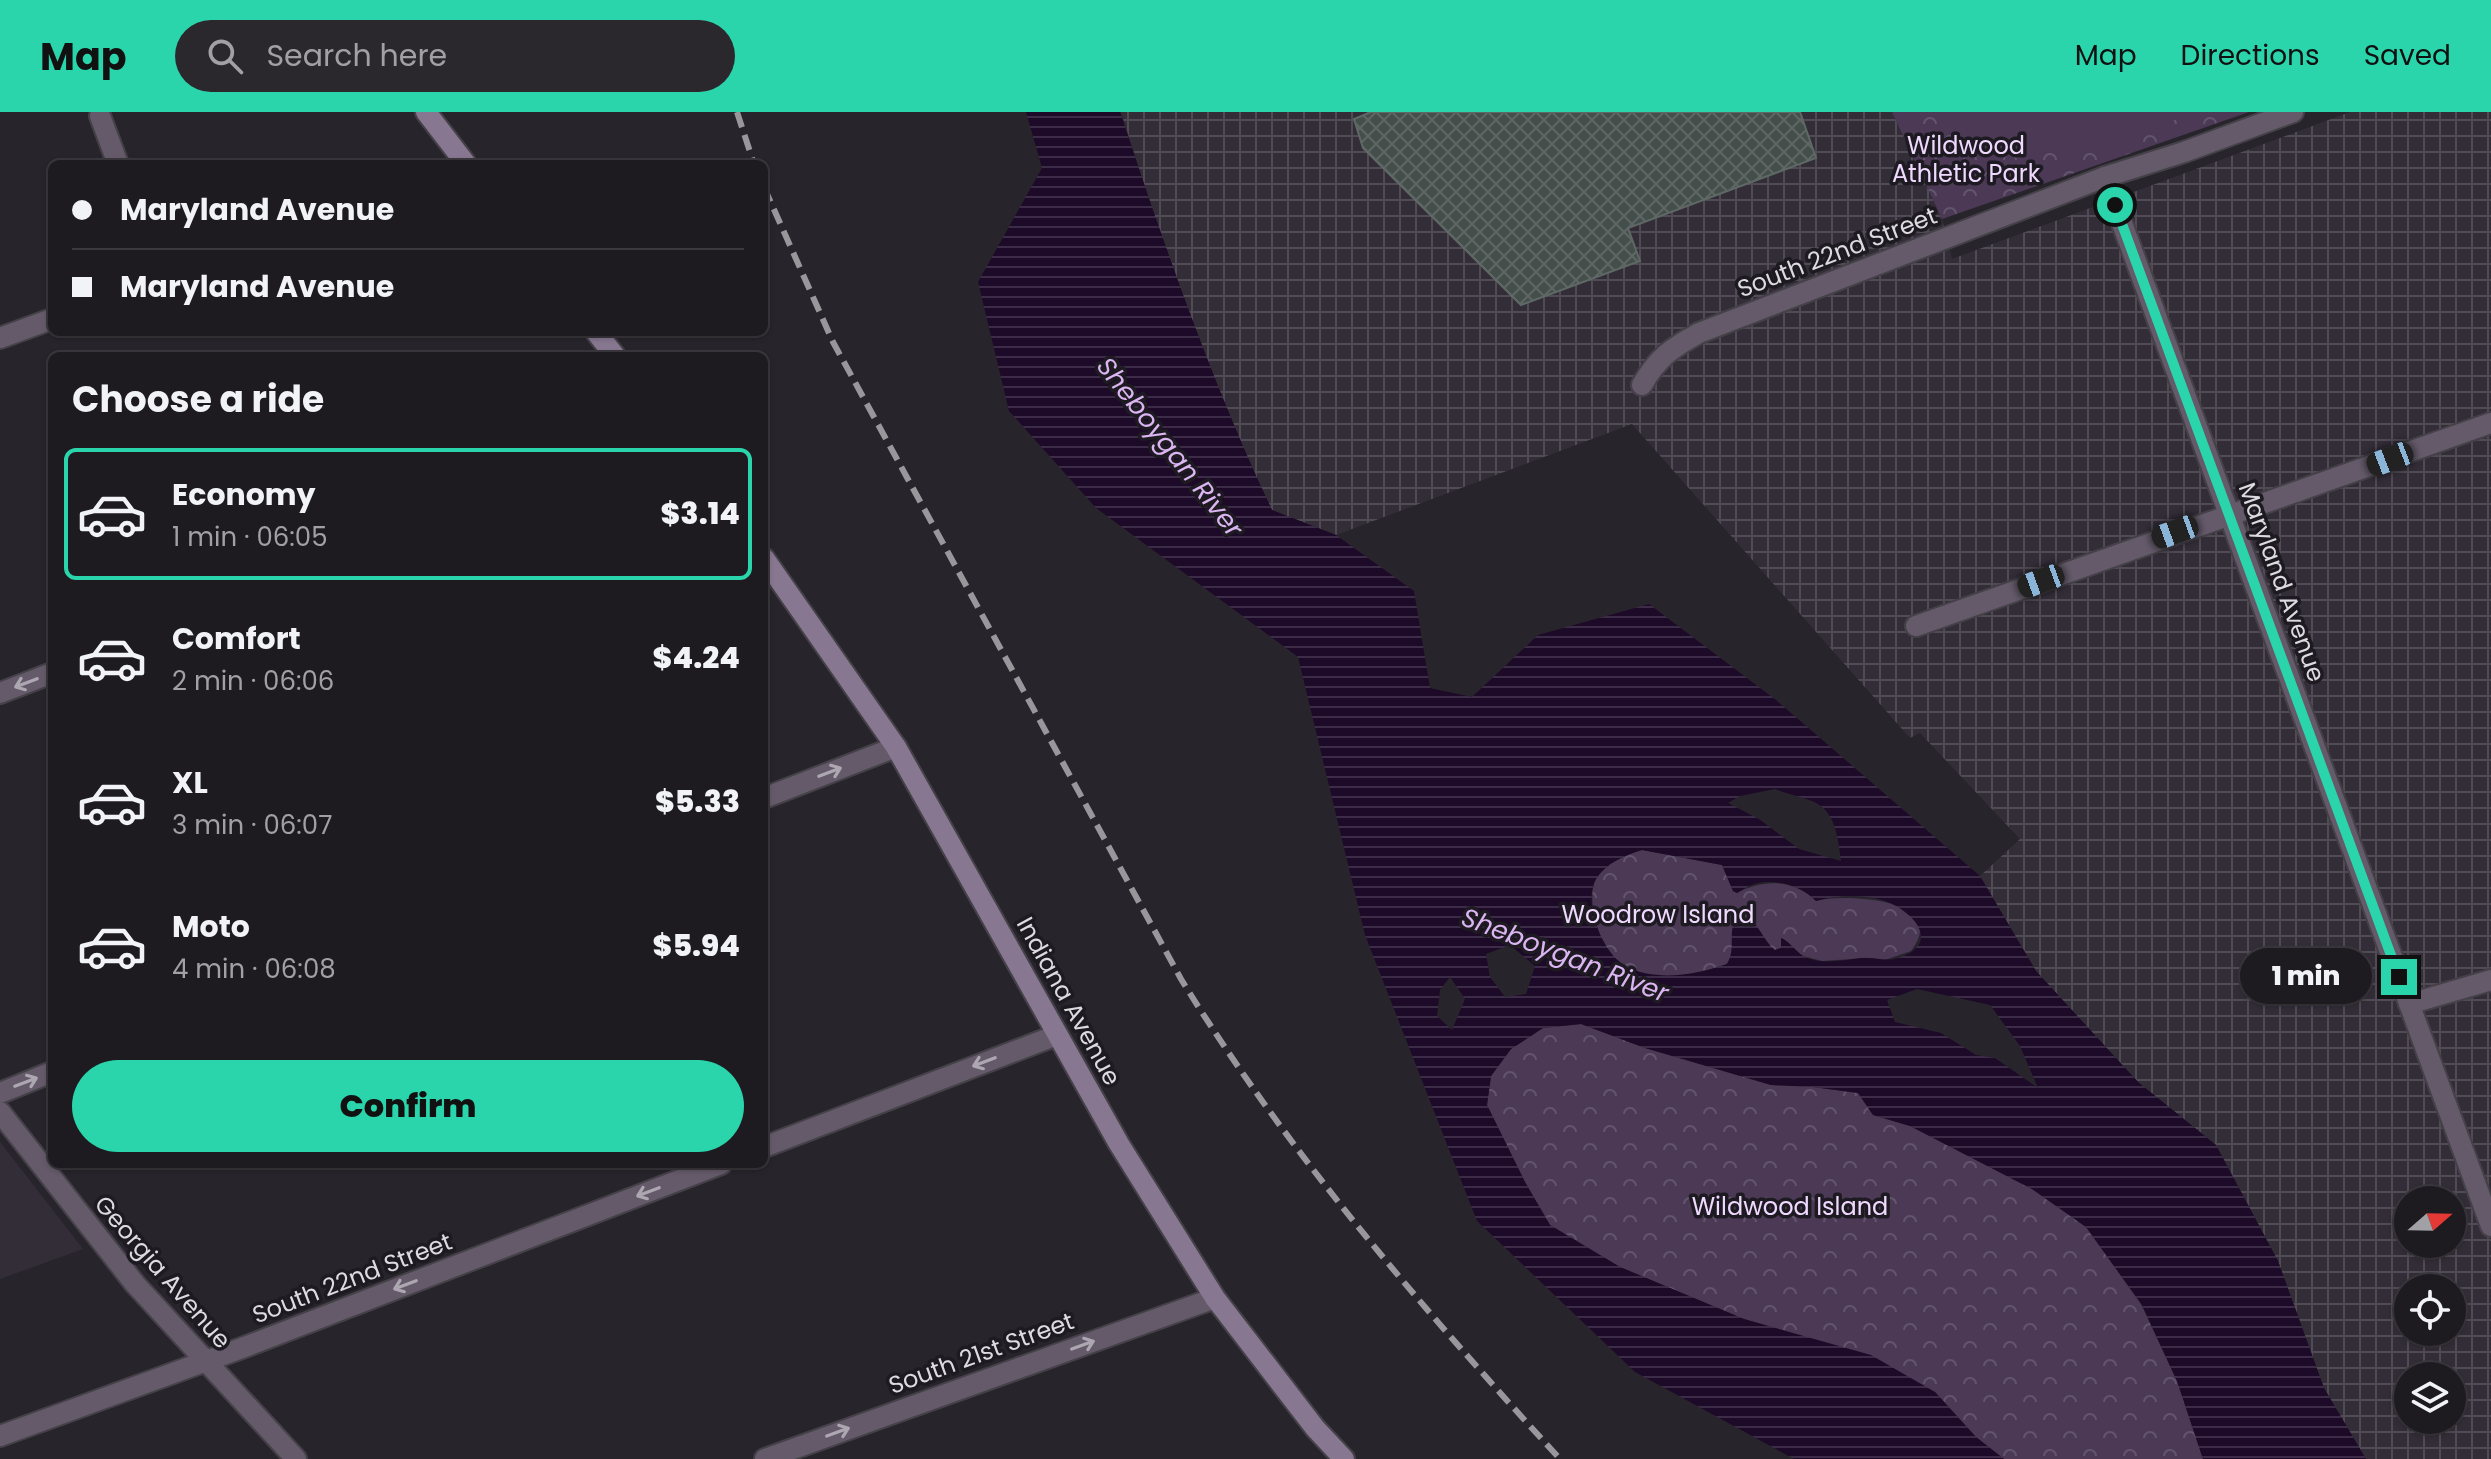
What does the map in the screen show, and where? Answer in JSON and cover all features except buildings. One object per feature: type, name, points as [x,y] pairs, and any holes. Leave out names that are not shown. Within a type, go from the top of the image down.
[{"type":"main road","points":[[426,112],[463,160]]},
{"type":"main road","points":[[599,336],[612,352]]},
{"type":"main road","name":"Indiana Avenue","points":[[768,564],[896,747],[1119,1144],[1215,1298],[1315,1428],[1344,1459]]},
{"type":"street","name":"South 22nd Street","points":[[1642,385],[1654,364],[1670,350],[1699,333],[2105,177],[2198,148],[2293,112]]},
{"type":"street","points":[[100,116],[116,160]]},
{"type":"street","name":"Maryland Avenue","points":[[2105,177],[2491,1226]]},
{"type":"street","points":[[0,338],[48,320]]},
{"type":"street","points":[[1916,626],[2491,423]]},
{"type":"street","points":[[0,693],[48,675]]},
{"type":"street","points":[[768,796],[896,747]]},
{"type":"street","points":[[2409,1004],[2491,980]]},
{"type":"street","points":[[768,1145],[1057,1035]]},
{"type":"street","points":[[0,1093],[48,1074]]},
{"type":"street","name":"Georgia Avenue","points":[[0,1112],[96,1237],[205,1362],[296,1459]]},
{"type":"street","name":"South 22nd Street","points":[[0,1436],[205,1362],[711,1168]]},
{"type":"street","name":"South 21st Street","points":[[765,1459],[1215,1298]]},
{"type":"shaded area","points":[[1121,112],[1892,112],[1942,219],[1952,259],[2350,112],[2491,112],[2491,1459],[2366,1459],[2324,1388],[2278,1261],[2216,1145],[2138,1082],[2036,971],[1980,876],[2020,839],[1920,733],[1910,738],[1632,424],[1336,535],[1272,510],[1239,441],[1167,256]]},
{"type":"shaded area","points":[[0,1142],[83,1249],[0,1279]]},
{"type":"green space","name":"Wildwood Athletic Park","points":[[1892,112],[2249,112],[1942,219]]},
{"type":"green space","points":[[1958,112],[2188,112],[2161,127],[2103,145],[2042,153],[1951,155]]},
{"type":"green space","name":"Woodrow Island","points":[[1642,850],[1722,865],[1733,891],[1737,893],[1757,885],[1778,884],[1798,888],[1816,901],[1849,898],[1890,904],[1906,910],[1917,920],[1920,934],[1911,951],[1882,961],[1866,958],[1822,961],[1803,956],[1782,938],[1781,948],[1775,950],[1768,944],[1733,944],[1733,953],[1727,964],[1708,970],[1668,976],[1643,974],[1619,961],[1606,947],[1598,929],[1592,897],[1596,879],[1605,868]]},
{"type":"green space","name":"Wildwood Island","points":[[1581,1024],[1645,1048],[1771,1085],[1858,1093],[1873,1115],[1910,1126],[2032,1189],[2086,1227],[2141,1304],[2177,1381],[2203,1459],[2004,1459],[1976,1437],[1935,1392],[1805,1337],[1744,1319],[1620,1267],[1550,1225],[1487,1105],[1491,1076],[1511,1049],[1543,1028]]},
{"type":"water","name":"Sheboygan River","points":[[1026,112],[1120,112],[1209,363],[1272,510],[1336,535],[1414,591],[1430,688],[1472,697],[1538,635],[1649,604],[1776,700],[1980,876],[2036,971],[2138,1082],[2216,1145],[2278,1261],[2324,1388],[2366,1459],[2203,1459],[2177,1381],[2142,1305],[2086,1227],[2032,1189],[1910,1126],[1873,1115],[1858,1093],[1771,1085],[1645,1048],[1581,1024],[1543,1028],[1511,1049],[1491,1076],[1487,1105],[1550,1225],[1620,1267],[1744,1319],[1871,1355],[1935,1392],[1976,1437],[2004,1459],[1794,1459],[1635,1372],[1477,1221],[1365,935],[1298,657],[1096,508],[1009,411],[978,282],[1042,168]],"holes":[[[1775,789],[1820,805],[1831,818],[1841,861],[1799,849],[1759,819],[1728,803],[1740,796]],[[1642,850],[1722,865],[1733,891],[1737,893],[1753,885],[1771,882],[1796,887],[1816,901],[1847,896],[1878,899],[1911,917],[1921,935],[1919,943],[1912,951],[1893,959],[1818,961],[1802,955],[1781,938],[1781,948],[1775,950],[1755,924],[1738,916],[1734,922],[1727,964],[1676,975],[1637,971],[1625,966],[1609,950],[1593,914],[1592,889],[1596,879],[1616,860]],[[1510,945],[1535,966],[1526,994],[1505,997],[1490,977],[1486,954]],[[1450,977],[1465,999],[1452,1030],[1437,1016],[1440,990]],[[1917,989],[1990,1005],[2020,1046],[2038,1088],[1995,1058],[1976,1055],[1941,1033],[1895,1022],[1887,1000]]]},
{"type":"railway","points":[[737,112],[753,160]]},
{"type":"railway","points":[[768,196],[833,342],[1181,979],[1266,1106],[1359,1228],[1560,1459]]},
{"type":"route","points":[[2115,205],[2399,977]]}]
